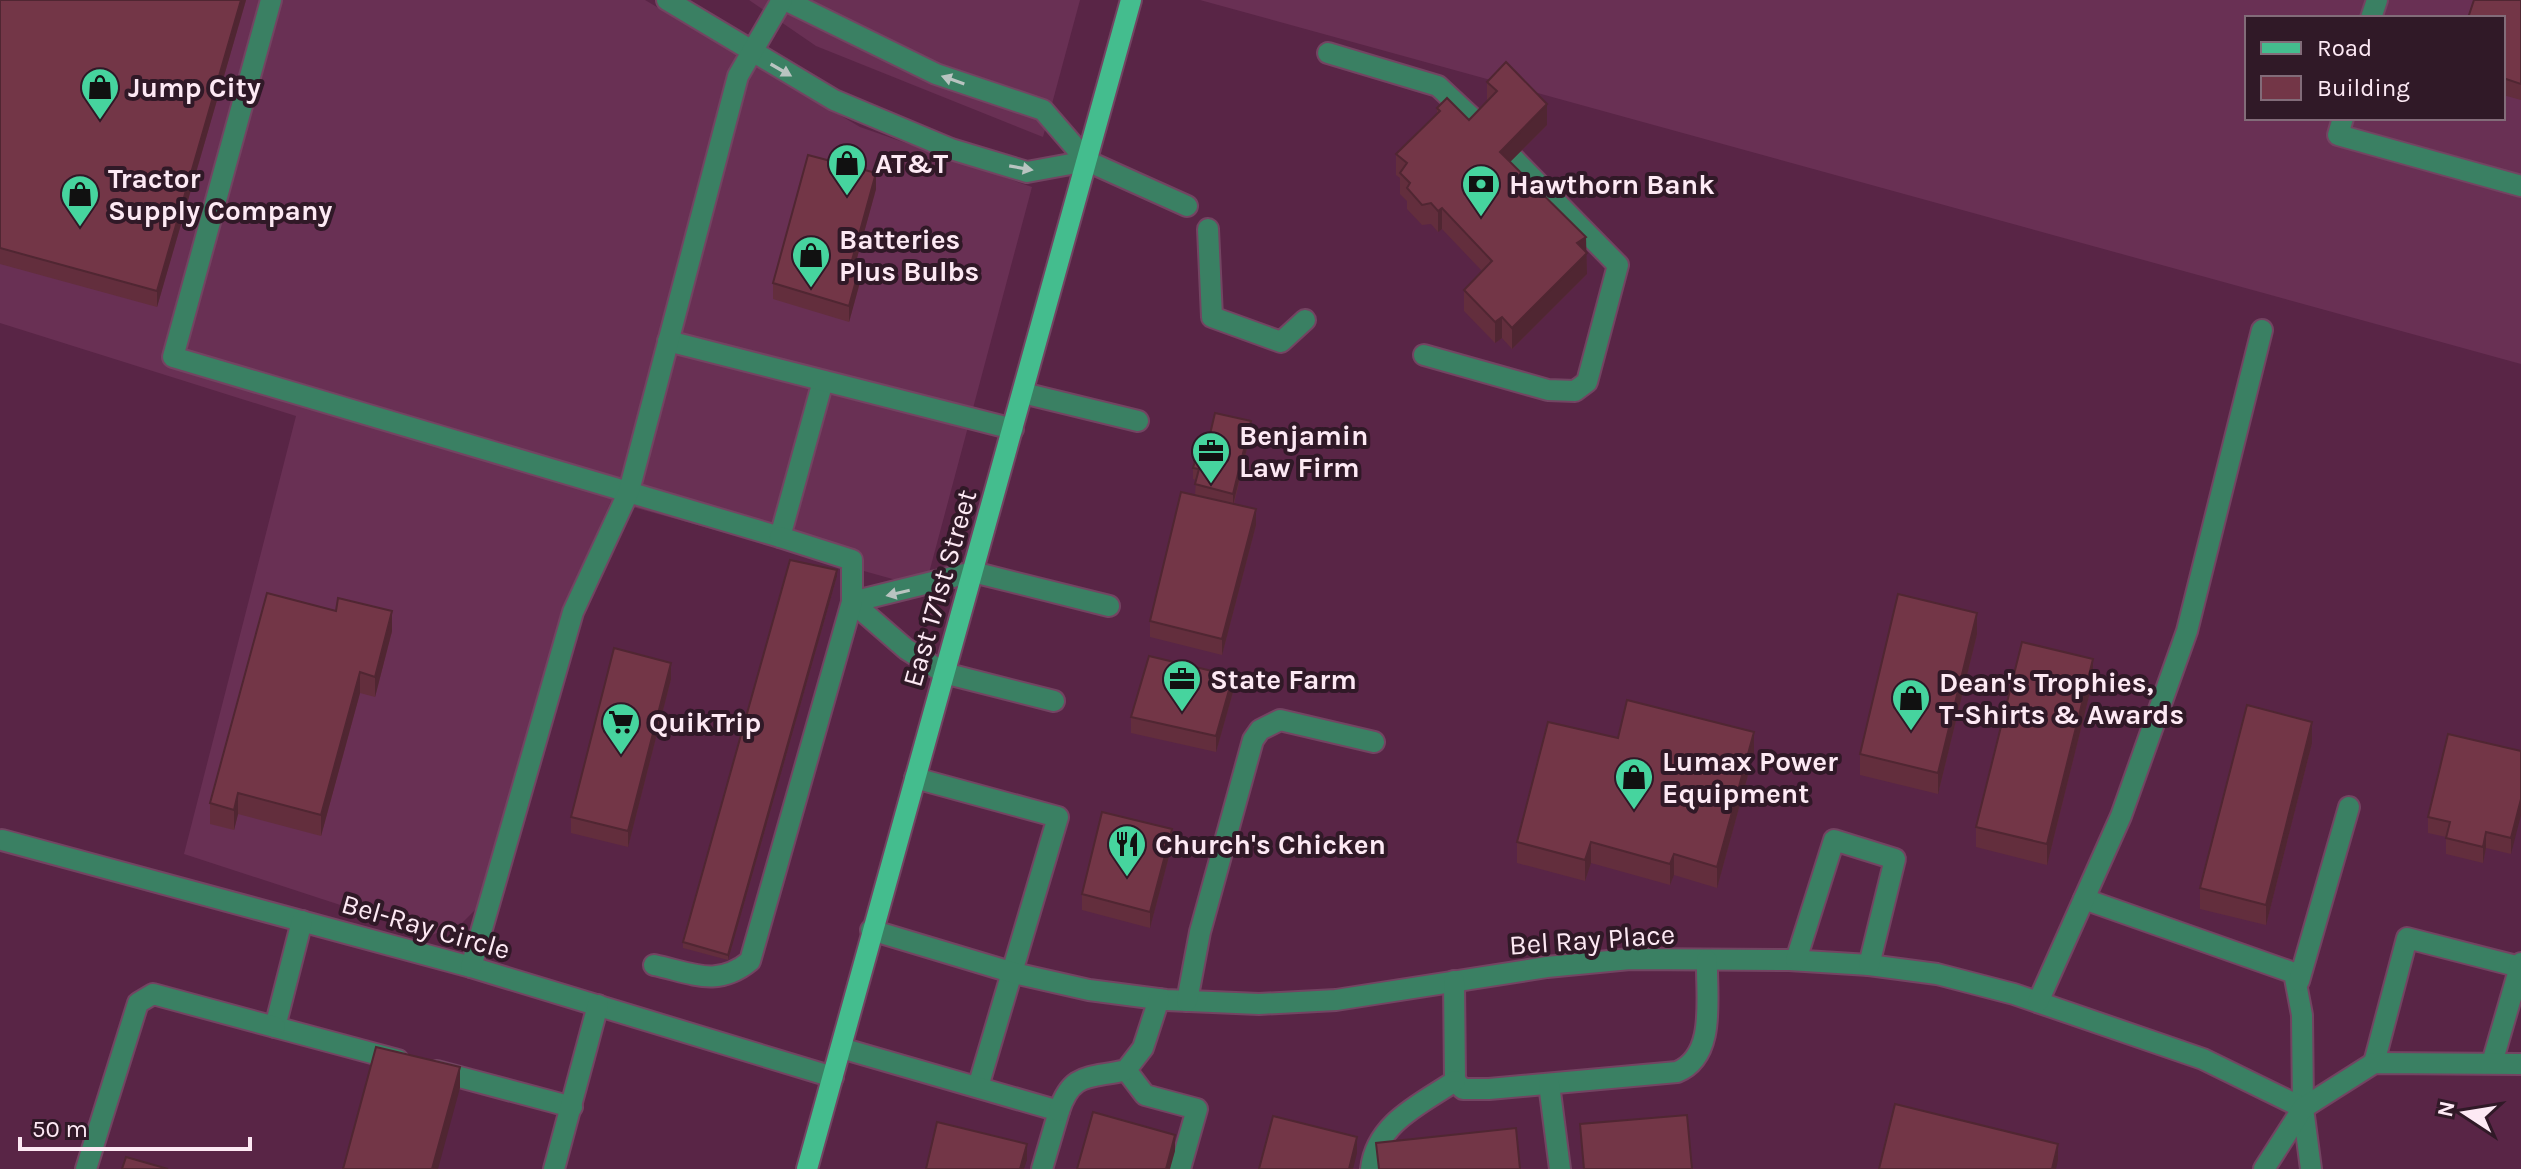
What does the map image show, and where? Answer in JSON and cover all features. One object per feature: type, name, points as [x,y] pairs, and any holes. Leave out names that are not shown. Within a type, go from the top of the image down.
[{"type":"main road","name":"East 171st Street","points":[[807,1169],[1131,0]]},
{"type":"street","points":[[271,0],[173,357],[852,560],[852,602],[750,961],[735,973],[715,979],[654,965]]},
{"type":"street","points":[[667,0],[749,52],[834,100],[951,149],[1027,172],[1087,161]]},
{"type":"street","points":[[471,967],[573,612],[629,491],[738,76],[749,52],[783,0],[936,74],[1043,110],[1087,161],[1187,206]]},
{"type":"street","points":[[1328,53],[1438,86],[1482,127]]},
{"type":"street","points":[[2342,120],[2338,135],[2521,186]]},
{"type":"street","points":[[1424,355],[1548,390],[1575,391],[1587,382],[1618,265],[1514,159]]},
{"type":"street","points":[[1208,229],[1212,317],[1281,342],[1305,320]]},
{"type":"street","points":[[2038,1002],[2121,816],[2187,631],[2262,330]]},
{"type":"street","points":[[668,341],[1013,429]]},
{"type":"street","points":[[780,537],[823,381]]},
{"type":"street","points":[[1023,393],[1138,421]]},
{"type":"street","points":[[852,602],[973,572],[1109,606]]},
{"type":"street","points":[[852,602],[906,649],[944,673],[1054,701]]},
{"type":"street","points":[[1187,1001],[1230,817],[1253,740],[1260,730],[1280,720],[1374,742]]},
{"type":"street","points":[[915,778],[1058,817],[978,1087]]},
{"type":"street","points":[[2311,1169],[2303,1108],[2299,981],[2349,807]]},
{"type":"street","name":"Bel-Ray Circle","points":[[2,840],[471,967],[833,1077]]},
{"type":"street","points":[[1796,960],[1834,840],[1895,859],[1869,965]]},
{"type":"street","points":[[2084,899],[2288,968],[2299,981]]},
{"type":"street","points":[[275,1027],[302,921]]},
{"type":"street","name":"Bel Ray Place","points":[[871,930],[1014,973],[1089,990],[1159,999],[1259,1004],[1336,1000],[1454,981],[1630,959],[1796,960],[1869,965],[1937,974],[2038,1002],[2203,1059],[2303,1108]]},
{"type":"street","points":[[2374,1063],[2407,938],[2520,965],[2492,1063]]},
{"type":"street","points":[[1454,981],[1455,1081],[1463,1089],[1472,1090],[1549,1084],[1677,1072],[1696,1061],[1704,1043],[1707,960]]},
{"type":"street","points":[[86,1169],[138,1003],[153,994],[572,1107]]},
{"type":"street","points":[[1042,1169],[1066,1089],[1078,1079],[1126,1070],[1143,1048],[1159,999]]},
{"type":"street","points":[[554,1169],[598,1005]]},
{"type":"street","points":[[841,1048],[1059,1111]]},
{"type":"street","points":[[2264,1169],[2303,1108],[2374,1063],[2521,1064]]},
{"type":"street","points":[[1126,1070],[1145,1095],[1197,1109],[1180,1169]]},
{"type":"street","points":[[1371,1169],[1373,1152],[1390,1126],[1455,1081]]},
{"type":"street","points":[[1549,1084],[1560,1169]]},
{"type":"shaded area","points":[[0,0],[645,0],[860,127],[1032,187],[925,588],[611,501],[562,610],[482,903],[462,923],[432,935],[184,854],[296,416],[0,323]]},
{"type":"shaded area","points":[[749,0],[1080,0],[1043,137],[816,46]]},
{"type":"shaded area","points":[[1200,0],[2521,0],[2521,364]]},
{"type":"building","points":[[0,0],[241,0],[157,291],[0,248]]},
{"type":"building","points":[[2474,0],[2521,0],[2521,84],[2505,79],[2505,16],[2469,16]]},
{"type":"building","name":"Hawthorn Bank","points":[[1506,62],[1547,104],[1500,152],[1586,237],[1577,243],[1587,253],[1512,328],[1502,317],[1495,322],[1464,290],[1492,261],[1442,208],[1438,211],[1431,203],[1422,205],[1407,188],[1410,183],[1400,173],[1407,163],[1396,154],[1440,111],[1437,108],[1447,98],[1469,120],[1497,91],[1487,82]]},
{"type":"building","points":[[808,155],[876,173],[851,264],[860,266],[849,306],[773,283]]},
{"type":"building","points":[[1215,413],[1251,421],[1233,494],[1195,484],[1199,469],[1193,468],[1200,445],[1207,447]]},
{"type":"building","points":[[1181,492],[1256,509],[1222,639],[1150,621]]},
{"type":"building","name":"QuikTrip","points":[[790,560],[837,570],[728,955],[683,942]]},
{"type":"building","points":[[267,593],[336,611],[338,598],[392,611],[375,677],[360,672],[321,815],[238,793],[234,810],[210,803]]},
{"type":"building","points":[[1898,594],[1977,613],[1938,773],[1860,754]]},
{"type":"building","points":[[2022,642],[2093,659],[2047,844],[1976,827]]},
{"type":"building","name":"QuikTrip","points":[[614,648],[671,663],[628,831],[571,817]]},
{"type":"building","name":"State Farm","points":[[1149,656],[1233,676],[1216,736],[1131,717]]},
{"type":"building","name":"Lumax Power Equipment","points":[[1627,700],[1754,732],[1717,867],[1674,854],[1670,864],[1591,842],[1585,860],[1517,842],[1548,722],[1618,738]]},
{"type":"building","points":[[2247,705],[2312,722],[2266,905],[2200,888]]},
{"type":"building","points":[[2448,734],[2521,751],[2521,799],[2511,838],[2486,832],[2483,847],[2446,838],[2450,822],[2428,817]]},
{"type":"building","name":"Church's Chicken","points":[[1102,812],[1172,829],[1150,912],[1082,894]]},
{"type":"building","points":[[376,1047],[460,1067],[432,1169],[343,1169]]},
{"type":"building","points":[[1895,1104],[2058,1144],[2052,1169],[1879,1169]]},
{"type":"building","points":[[1093,1112],[1175,1135],[1166,1169],[1077,1169]]},
{"type":"building","points":[[1687,1115],[1692,1169],[1584,1169],[1580,1124]]},
{"type":"building","points":[[1273,1116],[1357,1137],[1349,1169],[1259,1169]]},
{"type":"building","points":[[937,1122],[1027,1144],[1020,1169],[926,1169]]},
{"type":"building","points":[[1516,1128],[1520,1169],[1379,1169],[1376,1143]]},
{"type":"building","points":[[126,1157],[168,1169],[122,1169]]},
{"type":"place","name":"Jump City","points":[[100,121]]},
{"type":"place","name":"AT&T","points":[[847,197]]},
{"type":"place","name":"Hawthorn Bank","points":[[1481,218]]},
{"type":"place","name":"Tractor Supply Company","points":[[80,228]]},
{"type":"place","name":"Batteries Plus Bulbs","points":[[811,289]]},
{"type":"place","name":"Benjamin Law Firm","points":[[1211,485]]},
{"type":"place","name":"State Farm","points":[[1182,713]]},
{"type":"place","name":"Dean's Trophies, T-Shirts & Awards","points":[[1911,732]]},
{"type":"place","name":"QuikTrip","points":[[621,756]]},
{"type":"place","name":"Lumax Power Equipment","points":[[1634,811]]},
{"type":"place","name":"Church's Chicken","points":[[1127,878]]}]
